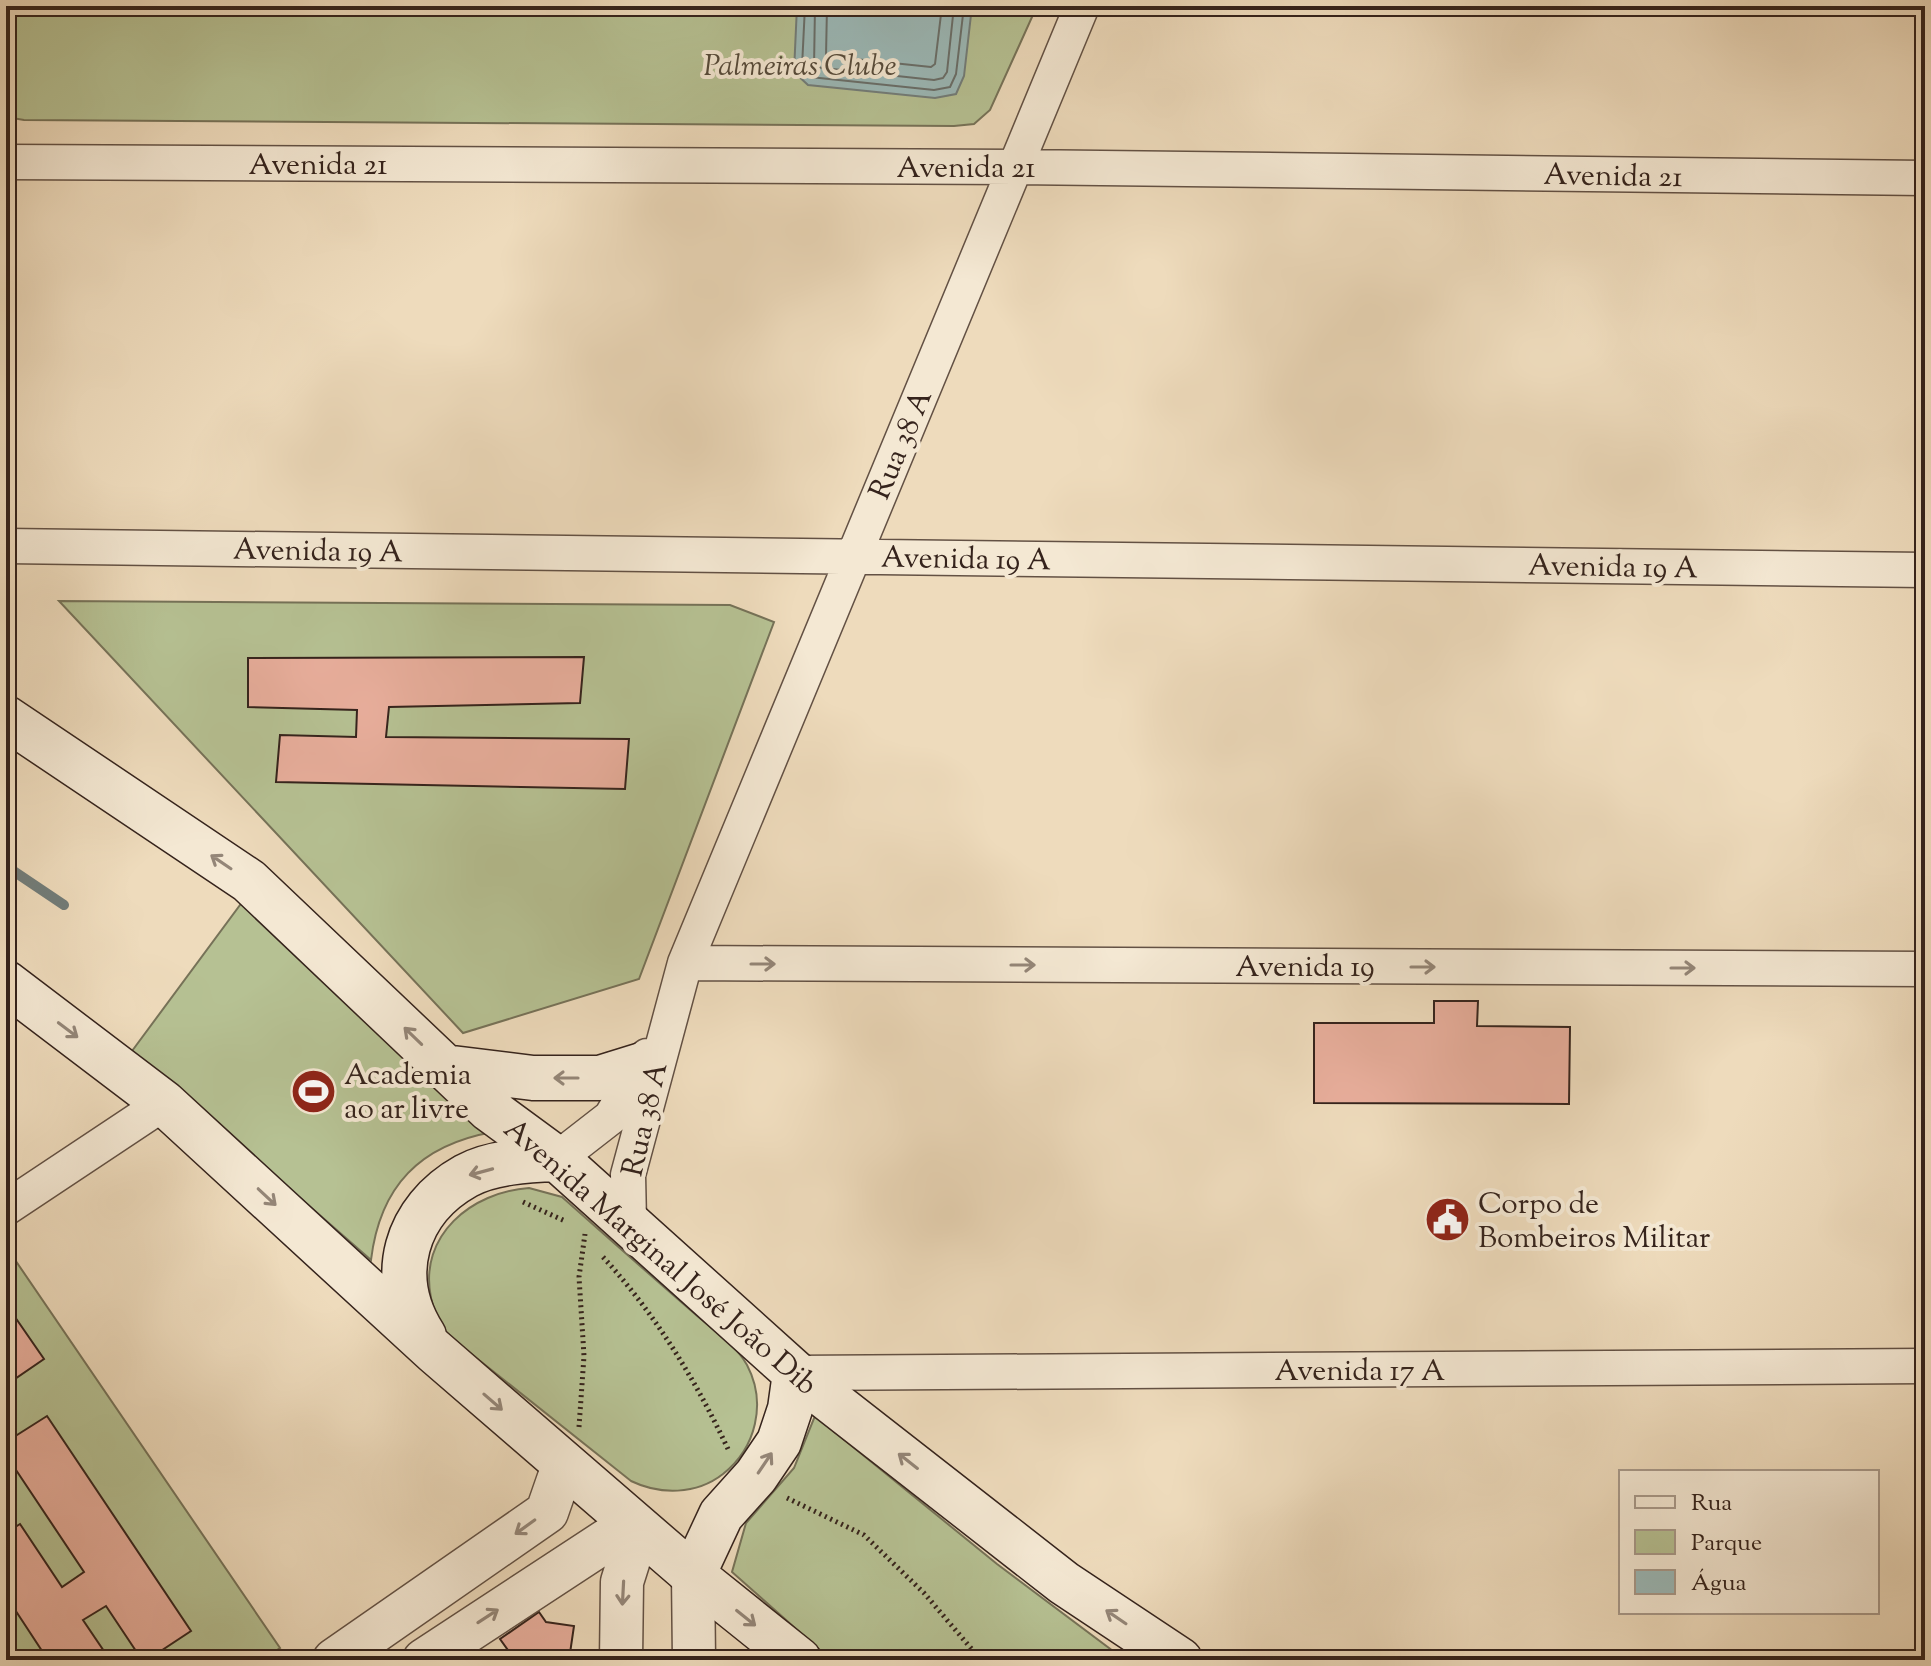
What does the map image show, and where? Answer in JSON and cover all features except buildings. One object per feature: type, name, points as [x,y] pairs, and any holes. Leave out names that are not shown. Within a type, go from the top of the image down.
[{"type":"main road","name":"Avenida Marginal José João Dib","points":[[6,718],[249,881],[489,1109],[557,1159],[595,1218],[1064,1583],[1180,1660]]},
{"type":"main road","points":[[6,983],[164,1103],[434,1351],[693,1575],[799,1660]]},
{"type":"main road","points":[[444,1067],[533,1078],[600,1078],[642,1065]]},
{"type":"main road","points":[[434,1351],[415,1321],[403,1289],[406,1248],[419,1218],[434,1201],[467,1176],[526,1160],[557,1159]]},
{"type":"main road","points":[[693,1575],[721,1515],[756,1476],[779,1442],[790,1409],[795,1373]]},
{"type":"main road","points":[[636,1526],[721,1515]]},
{"type":"street","name":"Rua 38 A","points":[[595,1218],[628,1175],[685,963],[1082,6]]},
{"type":"street","name":"Avenida 21","points":[[6,162],[1015,167],[1925,178]]},
{"type":"street","name":"Avenida 19 A","points":[[6,546],[1925,570]]},
{"type":"street","name":"Avenida 19","points":[[685,963],[1925,969]]},
{"type":"street","name":"Rua 38 A","points":[[557,1159],[611,1117],[669,1017]]},
{"type":"street","points":[[6,1208],[164,1103]]},
{"type":"street","name":"Avenida 17 A","points":[[795,1373],[1925,1366]]},
{"type":"street","points":[[334,1660],[547,1512],[564,1463]]},
{"type":"street","points":[[424,1660],[636,1526]]},
{"type":"street","points":[[621,1660],[622,1582],[636,1526]]},
{"type":"street","points":[[693,1575],[694,1660]]},
{"type":"path","points":[[514,1198],[595,1218]]},
{"type":"path","points":[[564,1463],[579,1433],[584,1356],[579,1277],[584,1236],[595,1218]]},
{"type":"path","points":[[584,1236],[595,1218]]},
{"type":"path","points":[[584,1236],[637,1294],[696,1381],[732,1457]]},
{"type":"path","points":[[779,1494],[864,1535],[924,1593],[981,1660]]},
{"type":"green space","name":"Palmeiras Clube","points":[[6,6],[1037,6],[990,110],[974,124],[954,126],[24,120],[6,117]]},
{"type":"green space","points":[[59,601],[730,605],[774,622],[639,979],[463,1033]]},
{"type":"green space","name":"Academia ao ar livre","points":[[243,901],[493,1132],[444,1147],[408,1173],[394,1190],[384,1211],[371,1260],[132,1051]]},
{"type":"green space","points":[[529,1188],[562,1197],[723,1338],[747,1365],[756,1394],[755,1424],[743,1451],[723,1474],[701,1486],[678,1491],[654,1489],[631,1481],[445,1333],[432,1302],[429,1275],[441,1237],[470,1208],[508,1191]]},
{"type":"green space","points":[[9,1251],[280,1648],[262,1660],[6,1660],[6,1253]]},
{"type":"green space","points":[[815,1416],[997,1564],[1125,1660],[831,1660],[732,1572],[746,1523],[794,1468]]},
{"type":"water","points":[[797,6],[972,6],[964,76],[956,94],[935,98],[808,85],[794,72]]},
{"type":"waterway","points":[[6,866],[64,905]]},
{"type":"place","name":"Academia ao ar livre","points":[[313,1091]]},
{"type":"place","name":"Corpo de Bombeiros Militar","points":[[1447,1220]]}]
